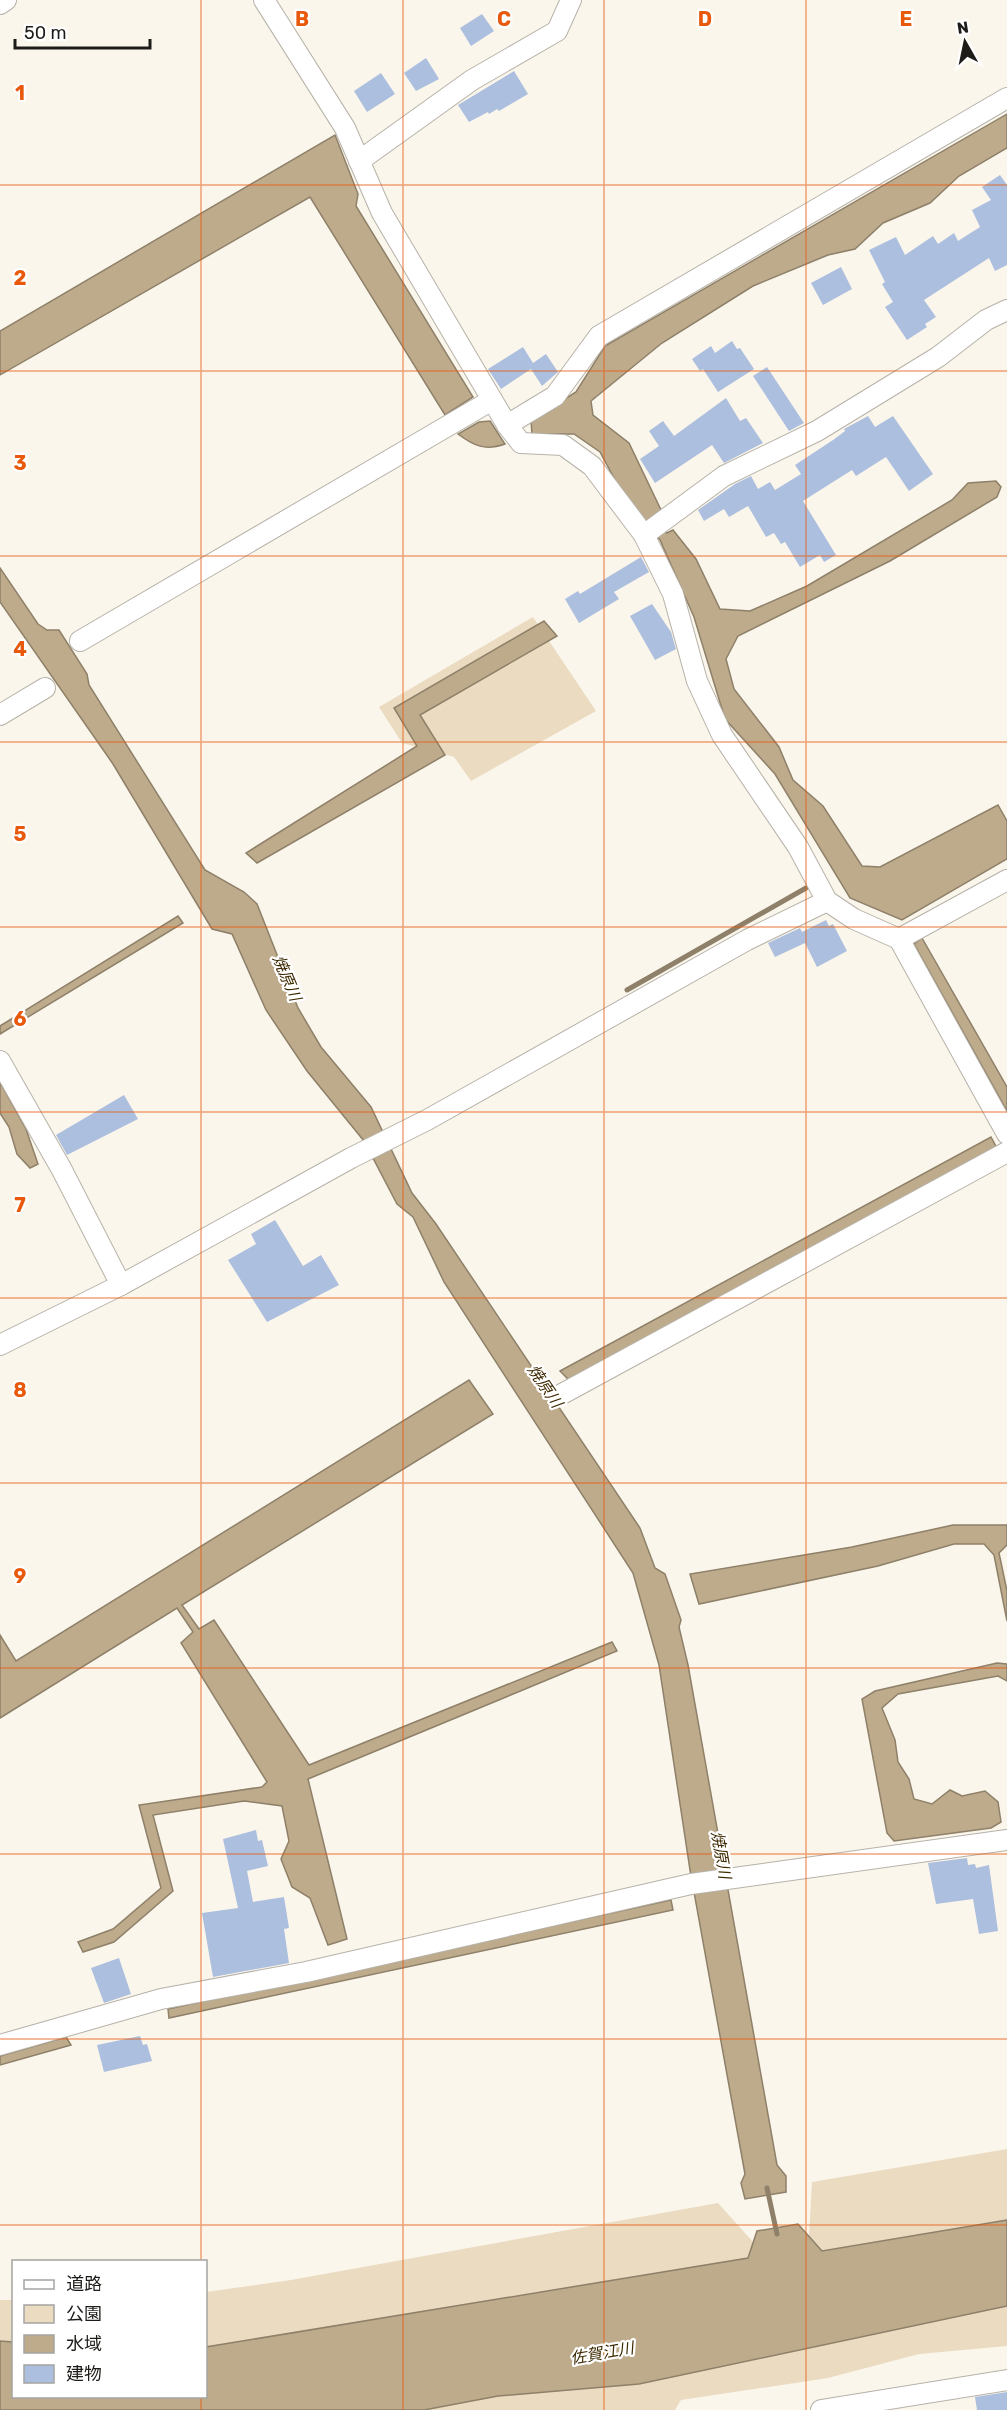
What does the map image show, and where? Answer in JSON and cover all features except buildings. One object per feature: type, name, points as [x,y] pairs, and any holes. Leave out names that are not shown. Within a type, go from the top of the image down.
[{"type":"street","points":[[0,4],[6,0]]},
{"type":"street","points":[[264,0],[345,128],[382,213],[507,425],[521,443],[562,445],[592,466],[653,529],[697,681],[722,735],[798,847],[827,901],[854,919],[898,939],[1007,1134]]},
{"type":"street","points":[[359,161],[472,80],[557,31],[570,0]]},
{"type":"street","points":[[507,425],[555,396],[599,336],[1007,98]]},
{"type":"street","points":[[653,529],[724,476],[818,431],[938,357],[987,320],[1007,310]]},
{"type":"street","points":[[80,641],[492,399]]},
{"type":"street","points":[[0,715],[45,688]]},
{"type":"street","points":[[898,939],[1007,880]]},
{"type":"street","points":[[0,1345],[121,1285],[351,1158],[396,1136],[747,940],[827,901]]},
{"type":"street","points":[[0,1061],[62,1170],[121,1285]]},
{"type":"street","points":[[562,1394],[1007,1152]]},
{"type":"street","points":[[0,2045],[161,2000],[306,1972],[692,1884],[1007,1839]]},
{"type":"street","points":[[821,2410],[1007,2380]]},
{"type":"green space","points":[[533,617],[596,711],[471,781],[454,757],[402,743],[379,707]]},
{"type":"green space","points":[[1007,2149],[1007,2220],[822,2251],[809,2236],[812,2182]]},
{"type":"green space","points":[[718,2203],[753,2242],[749,2258],[207,2347],[207,2292],[291,2280]]},
{"type":"green space","points":[[0,2300],[12,2300],[12,2342],[0,2341]]},
{"type":"green space","points":[[1007,2306],[1007,2346],[919,2354],[828,2378],[681,2400],[675,2410],[424,2410],[498,2396],[639,2384]]},
{"type":"water","points":[[1007,114],[1007,148],[959,176],[930,203],[883,223],[855,249],[828,255],[753,286],[662,343],[591,401],[593,415],[629,443],[662,512],[655,517],[667,533],[673,530],[696,559],[720,609],[750,611],[807,586],[952,500],[968,483],[996,481],[1001,487],[997,497],[890,561],[738,636],[726,659],[734,689],[779,747],[793,780],[823,806],[862,866],[880,867],[998,805],[1007,821],[1007,859],[902,920],[850,898],[775,774],[725,719],[694,617],[660,540],[622,493],[600,452],[574,434],[532,434],[531,421],[576,392],[605,346]]},
{"type":"water","points":[[335,135],[358,194],[356,206],[473,397],[445,415],[310,197],[0,375],[0,331]]},
{"type":"water","points":[[490,421],[505,444],[491,447],[480,446],[458,434],[479,422]]},
{"type":"water","points":[[0,568],[38,624],[47,630],[59,630],[87,674],[89,685],[205,870],[244,892],[257,904],[298,1008],[321,1047],[371,1107],[412,1193],[436,1224],[640,1528],[655,1568],[665,1574],[681,1620],[679,1627],[688,1665],[777,2165],[786,2176],[786,2192],[745,2199],[741,2183],[745,2174],[690,1870],[659,1665],[633,1573],[444,1282],[413,1217],[397,1204],[364,1141],[307,1071],[266,1010],[232,934],[212,929],[113,764],[0,602]]},
{"type":"water","points":[[544,621],[557,636],[420,715],[445,755],[257,863],[246,853],[417,746],[394,708]]},
{"type":"water","points":[[178,916],[183,923],[0,1034],[0,1026]]},
{"type":"water","points":[[922,938],[1007,1087],[1007,1111],[914,944]]},
{"type":"water","points":[[0,1082],[26,1129],[38,1164],[30,1168],[17,1154],[9,1127],[0,1113]]},
{"type":"water","points":[[991,1137],[998,1150],[569,1380],[560,1371]]},
{"type":"water","points":[[469,1380],[493,1414],[182,1605],[199,1629],[214,1620],[309,1765],[612,1642],[617,1651],[308,1779],[347,1939],[328,1945],[310,1898],[292,1887],[281,1859],[289,1841],[282,1806],[244,1801],[153,1815],[173,1891],[114,1942],[83,1952],[78,1942],[113,1929],[161,1888],[139,1805],[262,1787],[267,1782],[181,1643],[193,1632],[177,1608],[0,1718],[0,1635],[16,1661]]},
{"type":"water","points":[[953,1525],[1007,1525],[1007,1545],[999,1553],[1007,1591],[1007,1621],[994,1555],[984,1544],[954,1544],[878,1566],[699,1604],[690,1574],[852,1547]]},
{"type":"water","points":[[997,1663],[1007,1664],[1007,1681],[998,1676],[898,1694],[882,1708],[895,1740],[898,1762],[909,1779],[914,1799],[932,1804],[950,1790],[962,1796],[985,1791],[998,1802],[1001,1822],[991,1828],[894,1841],[887,1833],[862,1699],[875,1691]]},
{"type":"water","points":[[671,1900],[673,1910],[169,2018],[168,2009]]},
{"type":"water","points":[[66,2037],[71,2045],[0,2065],[0,2056]]},
{"type":"water","name":"佐賀江川","points":[[1007,2220],[1007,2306],[639,2384],[498,2396],[424,2410],[0,2410],[0,2341],[12,2342],[12,2398],[207,2398],[207,2347],[748,2258],[757,2231],[798,2224],[822,2251]]},
{"type":"waterway","points":[[627,990],[806,888]]},
{"type":"waterway","name":"焼原川","points":[[767,2188],[777,2234]]}]
